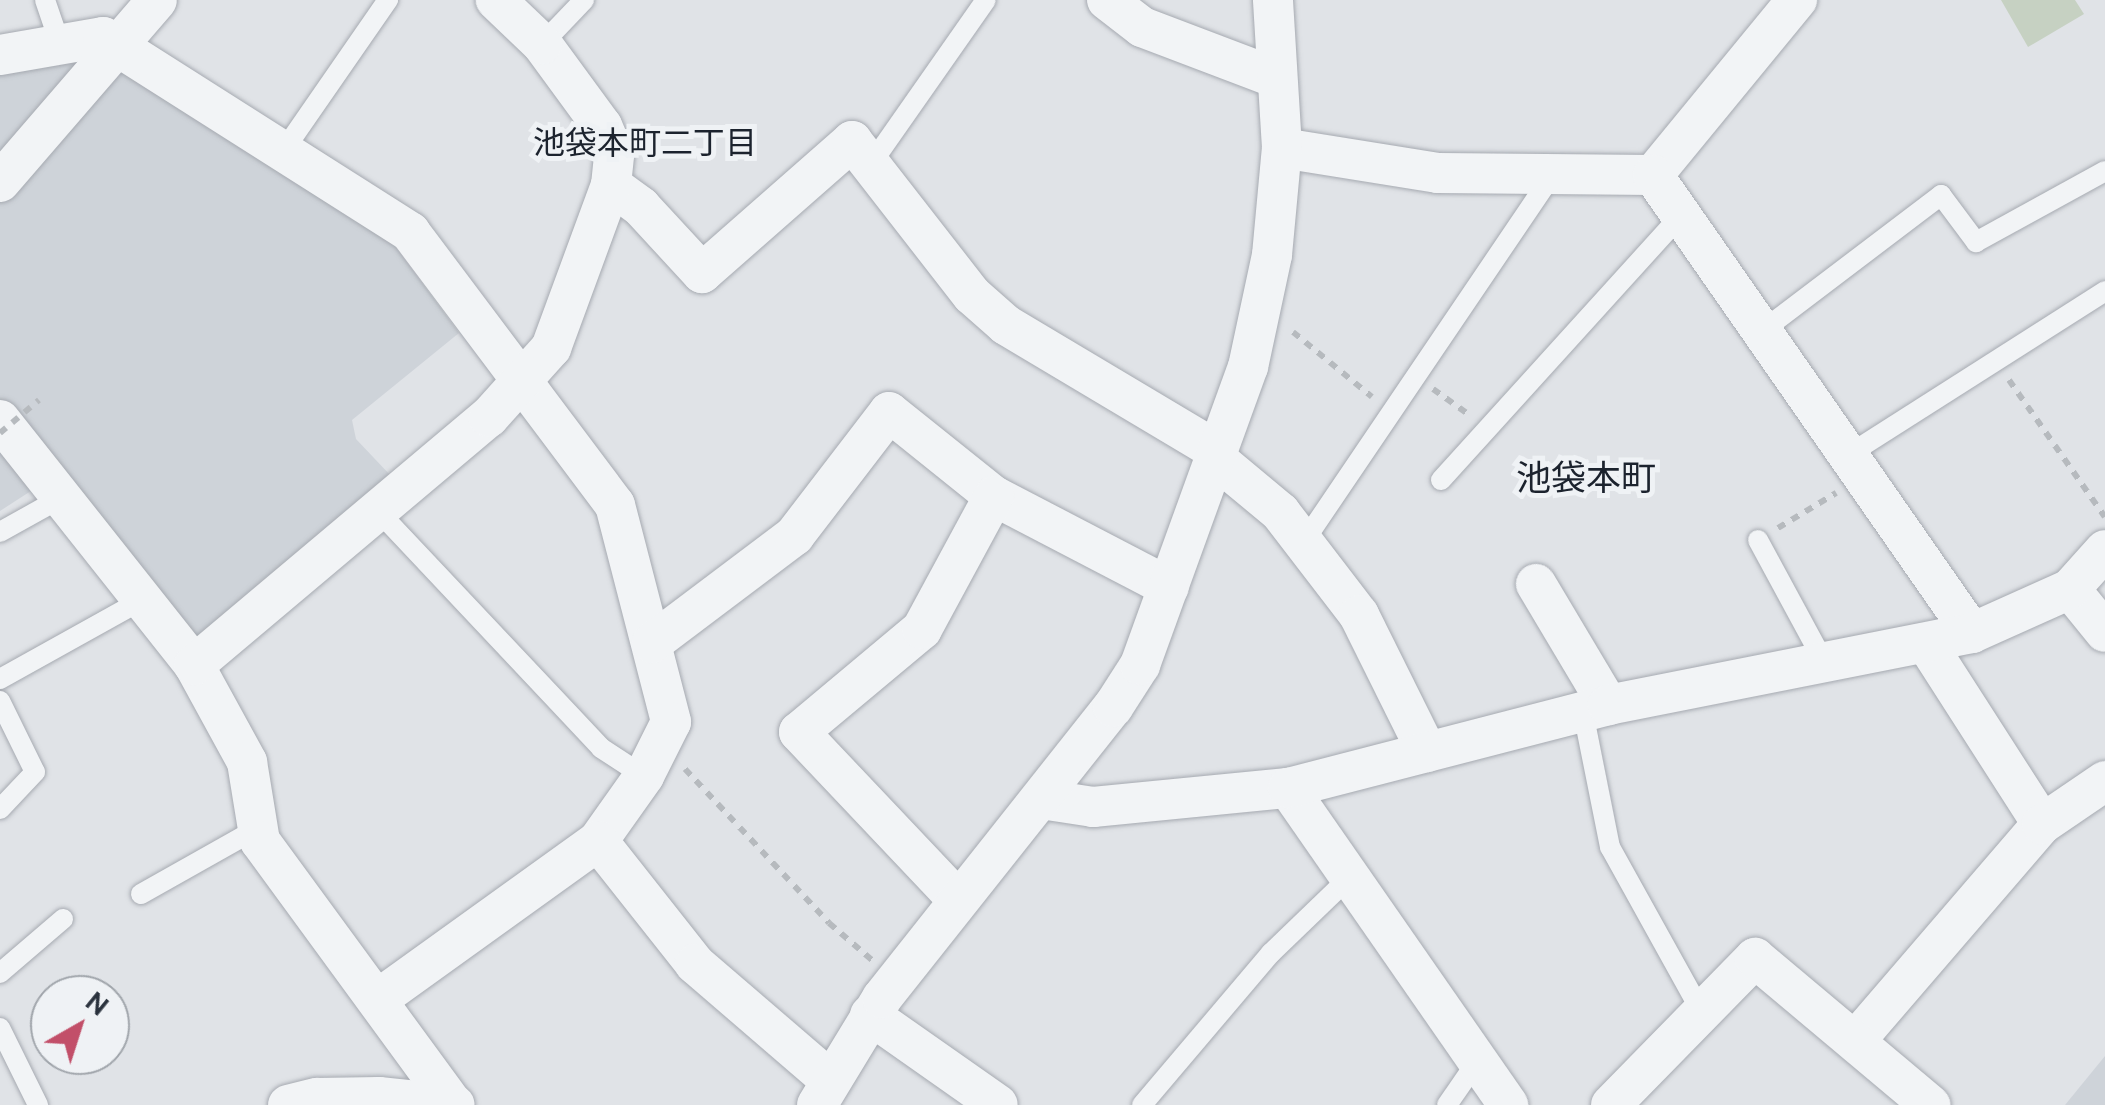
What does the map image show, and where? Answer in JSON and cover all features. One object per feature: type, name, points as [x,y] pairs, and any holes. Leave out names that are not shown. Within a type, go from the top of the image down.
[{"type":"street","points":[[0,182],[157,0]]},
{"type":"street","points":[[194,665],[489,418],[551,348],[611,185],[614,154],[602,126],[542,44],[496,0]]},
{"type":"street","points":[[1107,0],[1142,27],[1276,78]]},
{"type":"street","points":[[598,841],[694,964],[824,1093],[896,980],[957,899],[1041,800],[1140,666],[1248,367],[1272,255],[1282,148],[1273,0]]},
{"type":"street","points":[[1653,175],[1797,0]]},
{"type":"street","points":[[0,55],[103,37],[120,44],[410,232],[615,505],[671,722],[652,759],[598,841],[378,999]]},
{"type":"street","points":[[611,185],[641,207],[702,273],[852,141],[972,295],[1006,325],[1216,454],[1305,540],[1359,615],[1427,752]]},
{"type":"street","points":[[1282,148],[1438,173],[1653,175]]},
{"type":"street","points":[[1653,175],[1972,633]]},
{"type":"street","points":[[652,643],[794,536],[888,412],[994,496],[1169,587]]},
{"type":"street","points":[[0,420],[194,665],[247,762],[260,841],[378,999],[443,1104]]},
{"type":"street","points":[[957,899],[799,732],[922,628],[994,496]]},
{"type":"street","points":[[1041,800],[1093,807],[1288,788],[1596,708],[1972,633],[2070,589],[2105,550]]},
{"type":"street","points":[[1536,584],[1596,708]]},
{"type":"street","points":[[2070,589],[2105,632]]},
{"type":"street","points":[[1926,642],[2042,824]]},
{"type":"street","points":[[1856,1040],[2042,824],[2105,781]]},
{"type":"street","points":[[1288,788],[1508,1105]]},
{"type":"street","points":[[1611,1105],[1755,958],[1930,1105]]},
{"type":"street","points":[[870,1016],[998,1105]]},
{"type":"street","points":[[288,1105],[316,1098],[443,1104]]},
{"type":"lane","points":[[45,0],[60,44]]},
{"type":"lane","points":[[284,150],[388,0]]},
{"type":"lane","points":[[542,44],[584,0]]},
{"type":"lane","points":[[872,164],[986,0]]},
{"type":"lane","points":[[1762,332],[1941,195],[1976,242],[2105,171]]},
{"type":"lane","points":[[1305,540],[1554,172]]},
{"type":"lane","points":[[1442,480],[1681,216]]},
{"type":"lane","points":[[1856,466],[1997,362],[2105,291]]},
{"type":"lane","points":[[0,532],[61,498]]},
{"type":"lane","points":[[378,511],[601,748],[652,759]]},
{"type":"lane","points":[[1758,540],[1824,662]]},
{"type":"lane","points":[[0,679],[142,600]]},
{"type":"lane","points":[[0,701],[35,772],[0,809]]},
{"type":"lane","points":[[1596,708],[1610,847],[1700,1011]]},
{"type":"lane","points":[[141,894],[258,828]]},
{"type":"lane","points":[[1142,1105],[1271,953],[1350,877]]},
{"type":"lane","points":[[0,973],[63,920]]},
{"type":"lane","points":[[0,1028],[38,1105]]},
{"type":"lane","points":[[1447,1105],[1478,1060]]},
{"type":"path","points":[[1261,306],[1391,413]]},
{"type":"path","points":[[1997,362],[2105,517]]},
{"type":"path","points":[[1416,377],[1488,429]]},
{"type":"path","points":[[0,433],[39,400]]},
{"type":"path","points":[[1758,540],[1856,466]]},
{"type":"path","points":[[652,759],[829,924],[896,980]]},
{"type":"shaded area","points":[[80,60],[0,163],[0,74]]},
{"type":"shaded area","points":[[120,61],[383,230],[459,333],[352,420],[356,439],[392,477],[201,646],[0,406],[0,201]]},
{"type":"shaded area","points":[[0,446],[34,489],[0,511]]},
{"type":"shaded area","points":[[2105,1056],[2105,1105],[2065,1105]]},
{"type":"green space","points":[[2001,0],[2075,0],[2084,14],[2028,47]]},
{"type":"district","name":"池袋本町二丁目","points":[[645,143]]},
{"type":"district","name":"池袋本町","points":[[1586,478]]}]
